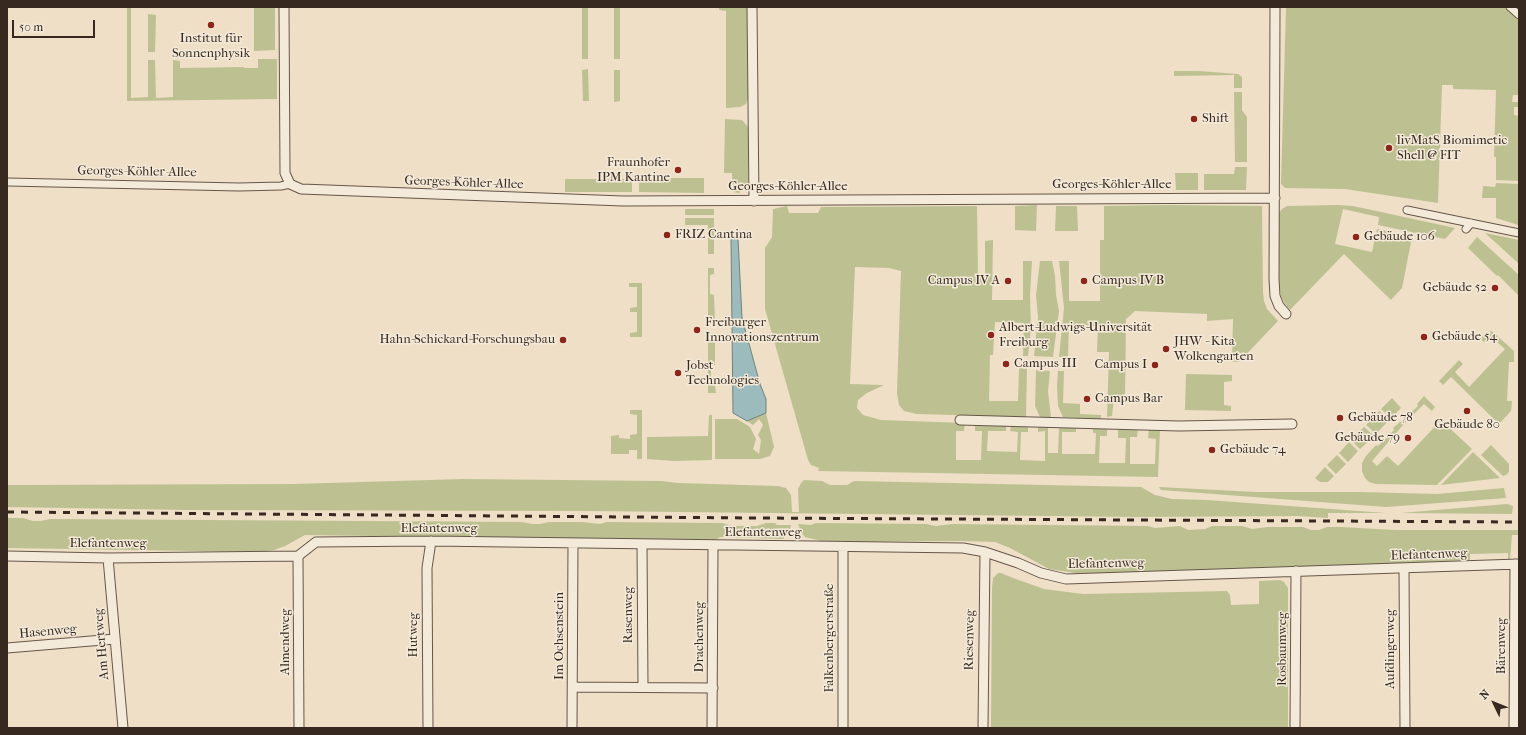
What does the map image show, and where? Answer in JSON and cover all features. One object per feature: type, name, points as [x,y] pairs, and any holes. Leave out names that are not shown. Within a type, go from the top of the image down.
[{"type":"street","points":[[284,7],[285,173],[290,184]]},
{"type":"street","points":[[752,7],[754,201]]},
{"type":"street","points":[[1275,7],[1275,296],[1279,306],[1286,314]]},
{"type":"street","points":[[1510,7],[1519,15]]},
{"type":"street","name":"Georges-Köhler-Allee","points":[[7,182],[239,186],[281,186],[290,184],[301,189],[560,199],[754,201],[980,198],[1275,198]]},
{"type":"street","points":[[1407,210],[1519,233]]},
{"type":"street","points":[[1466,229],[1471,223]]},
{"type":"street","points":[[960,420],[1179,426],[1292,424]]},
{"type":"street","name":"Elefantenweg","points":[[7,556],[108,558],[298,556],[316,542],[573,543],[713,546],[963,548],[985,552],[1018,563],[1041,573],[1066,579],[1404,569],[1517,564]]},
{"type":"street","name":"Hutweg","points":[[428,728],[427,568],[431,542]]},
{"type":"street","name":"Im Ochsenstein","points":[[572,728],[573,543]]},
{"type":"street","name":"Rasenweg","points":[[642,544],[643,687]]},
{"type":"street","name":"Drachenweg","points":[[712,728],[713,546]]},
{"type":"street","name":"Falkenbergerstraße","points":[[843,547],[843,728]]},
{"type":"street","name":"Riesenweg","points":[[983,728],[985,552]]},
{"type":"street","name":"Almendweg","points":[[298,556],[299,728]]},
{"type":"street","name":"Am Hertweg","points":[[108,558],[123,728]]},
{"type":"street","name":"Bärenweg","points":[[1514,728],[1517,564]]},
{"type":"street","name":"Aufdingerweg","points":[[1404,569],[1405,728]]},
{"type":"street","name":"Rosbaumweg","points":[[1295,728],[1296,571]]},
{"type":"street","name":"Hasenweg","points":[[7,648],[115,639]]},
{"type":"street","points":[[573,687],[713,688]]},
{"type":"green space","points":[[127,7],[131,7],[131,98],[148,97],[148,60],[155,60],[156,98],[173,97],[173,60],[180,61],[180,68],[258,68],[258,59],[277,59],[277,99],[127,101]]},
{"type":"green space","points":[[254,7],[275,7],[275,50],[254,51]]},
{"type":"green space","points":[[582,7],[588,7],[588,59],[582,59]]},
{"type":"green space","points":[[614,7],[620,7],[620,59],[614,59]]},
{"type":"green space","points":[[719,7],[747,7],[748,98],[746,104],[740,107],[726,108],[726,11],[719,10]]},
{"type":"green space","points":[[1286,7],[1519,7],[1519,95],[1513,95],[1512,102],[1519,102],[1519,107],[1514,107],[1514,115],[1519,116],[1519,181],[1496,180],[1496,157],[1494,157],[1496,90],[1453,89],[1453,85],[1442,85],[1438,203],[1345,189],[1285,188],[1281,184]]},
{"type":"green space","points":[[148,14],[156,15],[155,52],[148,52]]},
{"type":"green space","points":[[588,69],[589,101],[583,101],[582,70]]},
{"type":"green space","points":[[614,70],[620,70],[620,101],[614,102]]},
{"type":"green space","points":[[1174,71],[1238,74],[1242,77],[1242,88],[1234,88],[1234,75],[1174,76]]},
{"type":"green space","points":[[1234,92],[1242,92],[1242,110],[1247,117],[1247,162],[1235,162]]},
{"type":"green space","points":[[725,119],[742,120],[748,127],[748,185],[739,193],[733,192],[732,173],[724,173]]},
{"type":"green space","points":[[1235,167],[1247,167],[1246,190],[1204,190],[1204,174],[1234,174]]},
{"type":"green space","points":[[1175,173],[1198,173],[1198,190],[1176,190]]},
{"type":"green space","points":[[639,178],[704,178],[704,193],[639,192]]},
{"type":"green space","points":[[565,179],[632,179],[632,192],[565,192]]},
{"type":"green space","points":[[1496,183],[1519,184],[1518,225],[1496,218],[1496,198],[1482,198],[1483,186],[1495,187]]},
{"type":"green space","points":[[1037,205],[1036,231],[1015,230],[1015,206]]},
{"type":"green space","points":[[787,206],[789,213],[818,213],[821,207],[977,206],[978,276],[985,276],[985,241],[993,240],[992,300],[1023,300],[1023,261],[1032,261],[1030,296],[1031,328],[1028,356],[1023,356],[1024,323],[995,322],[993,355],[990,355],[989,401],[1018,401],[1019,368],[1027,369],[1026,417],[917,414],[904,411],[899,405],[897,393],[901,271],[889,268],[855,267],[850,384],[884,385],[867,393],[858,400],[857,408],[863,415],[881,420],[965,423],[964,431],[956,431],[956,460],[981,460],[982,431],[975,431],[975,424],[1006,425],[1006,431],[988,431],[987,451],[1017,452],[1018,432],[1010,431],[1011,426],[1028,426],[1028,432],[1021,432],[1020,460],[1045,461],[1045,431],[1038,432],[1038,426],[1048,427],[1048,453],[1058,453],[1059,427],[1076,428],[1076,432],[1062,432],[1062,454],[1095,454],[1096,433],[1093,433],[1093,428],[1107,429],[1107,436],[1100,436],[1099,463],[1125,463],[1126,438],[1118,438],[1118,427],[1138,428],[1137,437],[1130,437],[1130,464],[1155,464],[1156,439],[1148,438],[1149,428],[1160,429],[1158,477],[818,471],[819,468],[811,465],[808,460],[765,309],[765,248],[772,237],[773,209]]},
{"type":"green space","points":[[1056,206],[1077,206],[1078,231],[1055,231]]},
{"type":"green space","points":[[1104,206],[1262,206],[1264,301],[1267,309],[1278,321],[1239,362],[1232,362],[1233,319],[1207,321],[1207,314],[1135,311],[1126,319],[1125,396],[1114,397],[1112,416],[1107,417],[1109,352],[1097,352],[1098,326],[1069,325],[1068,358],[1059,357],[1064,308],[1059,261],[1069,261],[1069,301],[1100,301],[1100,240],[1104,240]]},
{"type":"green space","points":[[1287,206],[1353,206],[1455,228],[1445,239],[1378,225],[1379,217],[1343,209],[1335,244],[1372,252],[1377,229],[1412,237],[1402,288],[1391,300],[1344,254],[1290,310],[1281,296],[1279,285],[1279,213]]},
{"type":"green space","points":[[685,209],[714,209],[714,215],[685,215]]},
{"type":"green space","points":[[685,218],[714,218],[714,254],[708,254],[708,225],[685,225]]},
{"type":"green space","points":[[1485,233],[1519,240],[1519,264],[1495,242]]},
{"type":"green space","points":[[1477,237],[1519,275],[1519,296],[1468,248]]},
{"type":"green space","points":[[1040,261],[1052,261],[1055,276],[1059,311],[1053,357],[1034,356],[1038,317],[1036,295]]},
{"type":"green space","points":[[708,268],[714,268],[714,274],[710,275],[710,294],[714,295],[715,322],[708,322]]},
{"type":"green space","points":[[629,283],[642,283],[642,337],[630,337],[630,333],[637,332],[637,312],[630,312],[630,308],[637,307],[637,287],[629,287]]},
{"type":"green space","points":[[1491,331],[1514,351],[1514,362],[1509,362],[1507,401],[1512,401],[1511,411],[1499,424],[1451,377],[1443,385],[1439,381],[1459,360],[1463,364],[1455,372],[1469,387],[1505,349],[1490,336],[1484,342],[1480,339],[1485,333]]},
{"type":"green space","points":[[708,339],[715,339],[715,365],[711,365],[711,385],[715,386],[716,393],[708,393]]},
{"type":"green space","points":[[1036,370],[1050,371],[1048,391],[1051,417],[1040,417],[1035,406]]},
{"type":"green space","points":[[1058,371],[1064,371],[1063,403],[1080,404],[1080,414],[1101,415],[1101,419],[1063,417],[1058,406]]},
{"type":"green space","points":[[1186,374],[1232,375],[1232,381],[1224,382],[1224,405],[1231,406],[1231,411],[1185,410]]},
{"type":"green space","points":[[1424,396],[1435,407],[1432,411],[1424,404],[1403,425],[1372,461],[1377,466],[1387,456],[1398,466],[1441,420],[1472,449],[1437,485],[1376,484],[1369,482],[1365,478],[1362,471],[1362,463],[1366,456],[1376,445],[1378,446],[1394,430],[1393,428],[1418,406],[1417,404]]},
{"type":"green space","points":[[1392,398],[1401,408],[1391,418],[1381,409]]},
{"type":"green space","points":[[630,410],[642,410],[642,459],[637,459],[637,450],[629,450],[629,454],[611,454],[611,436],[619,435],[619,438],[630,439],[630,435],[637,434],[637,415],[630,414]]},
{"type":"green space","points":[[1379,411],[1389,420],[1376,434],[1366,425]]},
{"type":"green space","points":[[766,413],[774,447],[770,456],[760,459],[715,459],[715,419],[737,419],[750,427],[756,439],[753,449],[759,454],[761,440],[758,435],[763,425],[759,419],[753,425],[747,421]]},
{"type":"green space","points":[[709,415],[712,415],[712,460],[674,461],[647,459],[647,437],[708,436]]},
{"type":"green space","points":[[1364,427],[1374,436],[1360,449],[1351,440]]},
{"type":"green space","points":[[1349,442],[1358,451],[1348,462],[1339,453]]},
{"type":"green space","points":[[1491,445],[1509,464],[1509,472],[1506,475],[1503,476],[1481,455]]},
{"type":"green space","points":[[1473,452],[1500,478],[1441,485]]},
{"type":"green space","points":[[1337,455],[1346,464],[1336,474],[1327,465]]},
{"type":"green space","points":[[1325,467],[1334,476],[1328,482],[1320,482],[1315,478]]},
{"type":"green space","points":[[463,479],[662,481],[678,483],[778,486],[786,488],[791,495],[792,512],[799,512],[798,489],[804,480],[822,481],[830,485],[847,485],[854,481],[1141,487],[1155,495],[1172,499],[1207,500],[1386,513],[1328,513],[1328,518],[1298,516],[1136,517],[588,511],[187,510],[7,507],[7,485],[294,484]]},
{"type":"green space","points":[[1159,487],[1256,492],[1437,494],[1504,488],[1506,498],[1386,507],[1161,490]]},
{"type":"green space","points":[[1507,504],[1513,506],[1512,514],[1401,513]]},
{"type":"green space","points":[[7,518],[23,518],[33,521],[50,519],[522,522],[532,524],[549,522],[582,522],[600,524],[607,522],[722,523],[733,526],[757,526],[766,523],[775,523],[777,525],[791,525],[790,530],[783,539],[720,537],[714,541],[305,535],[274,550],[258,552],[7,548]]},
{"type":"green space","points":[[816,523],[926,524],[936,526],[952,524],[1148,526],[1155,528],[1180,526],[1188,530],[1205,529],[1212,526],[1242,526],[1252,529],[1268,527],[1303,527],[1311,530],[1319,530],[1327,527],[1341,527],[1395,530],[1519,530],[1519,535],[1512,535],[1510,559],[1508,559],[1508,553],[1470,554],[1470,560],[1289,568],[1082,574],[1049,569],[1010,548],[995,542],[826,542],[805,537],[798,524],[811,525]]},
{"type":"green space","points":[[998,573],[1044,589],[1083,594],[1227,591],[1230,595],[1231,605],[1259,604],[1259,581],[1280,580],[1284,582],[1288,588],[1288,728],[991,728],[992,588],[993,578]]},
{"type":"water","points":[[731,238],[738,238],[742,318],[760,384],[766,399],[766,413],[747,421],[733,413]]},
{"type":"railway","points":[[7,512],[1519,522]]},
{"type":"place","name":"Institut für Sonnenphysik","points":[[211,25]]},
{"type":"place","name":"Shift","points":[[1194,119]]},
{"type":"place","name":"livMatS Biomimetic Shell @ FIT","points":[[1389,148]]},
{"type":"place","name":"Fraunhofer IPM Kantine","points":[[678,170]]},
{"type":"place","name":"FRIZ Cantina","points":[[667,235]]},
{"type":"place","name":"Gebäude 106","points":[[1356,237]]},
{"type":"place","name":"Campus IV A","points":[[1008,281]]},
{"type":"place","name":"Campus IV B","points":[[1084,281]]},
{"type":"place","name":"Gebäude 52","points":[[1495,288]]},
{"type":"place","name":"Freiburger Innovationszentrum","points":[[697,330]]},
{"type":"place","name":"Albert-Ludwigs-Universität Freiburg","points":[[991,335]]},
{"type":"place","name":"Gebäude 54","points":[[1424,337]]},
{"type":"place","name":"Hahn-Schickard-Forschungsbau","points":[[563,340]]},
{"type":"place","name":"JHW - Kita Wolkengarten","points":[[1166,349]]},
{"type":"place","name":"Campus III","points":[[1006,364]]},
{"type":"place","name":"Campus I","points":[[1155,365]]},
{"type":"place","name":"Jobst Technologies","points":[[678,373]]},
{"type":"place","name":"Campus Bar","points":[[1087,399]]},
{"type":"place","name":"Gebäude 80","points":[[1467,411]]},
{"type":"place","name":"Gebäude 78","points":[[1340,418]]},
{"type":"place","name":"Gebäude 79","points":[[1408,438]]},
{"type":"place","name":"Gebäude 74","points":[[1212,450]]}]
